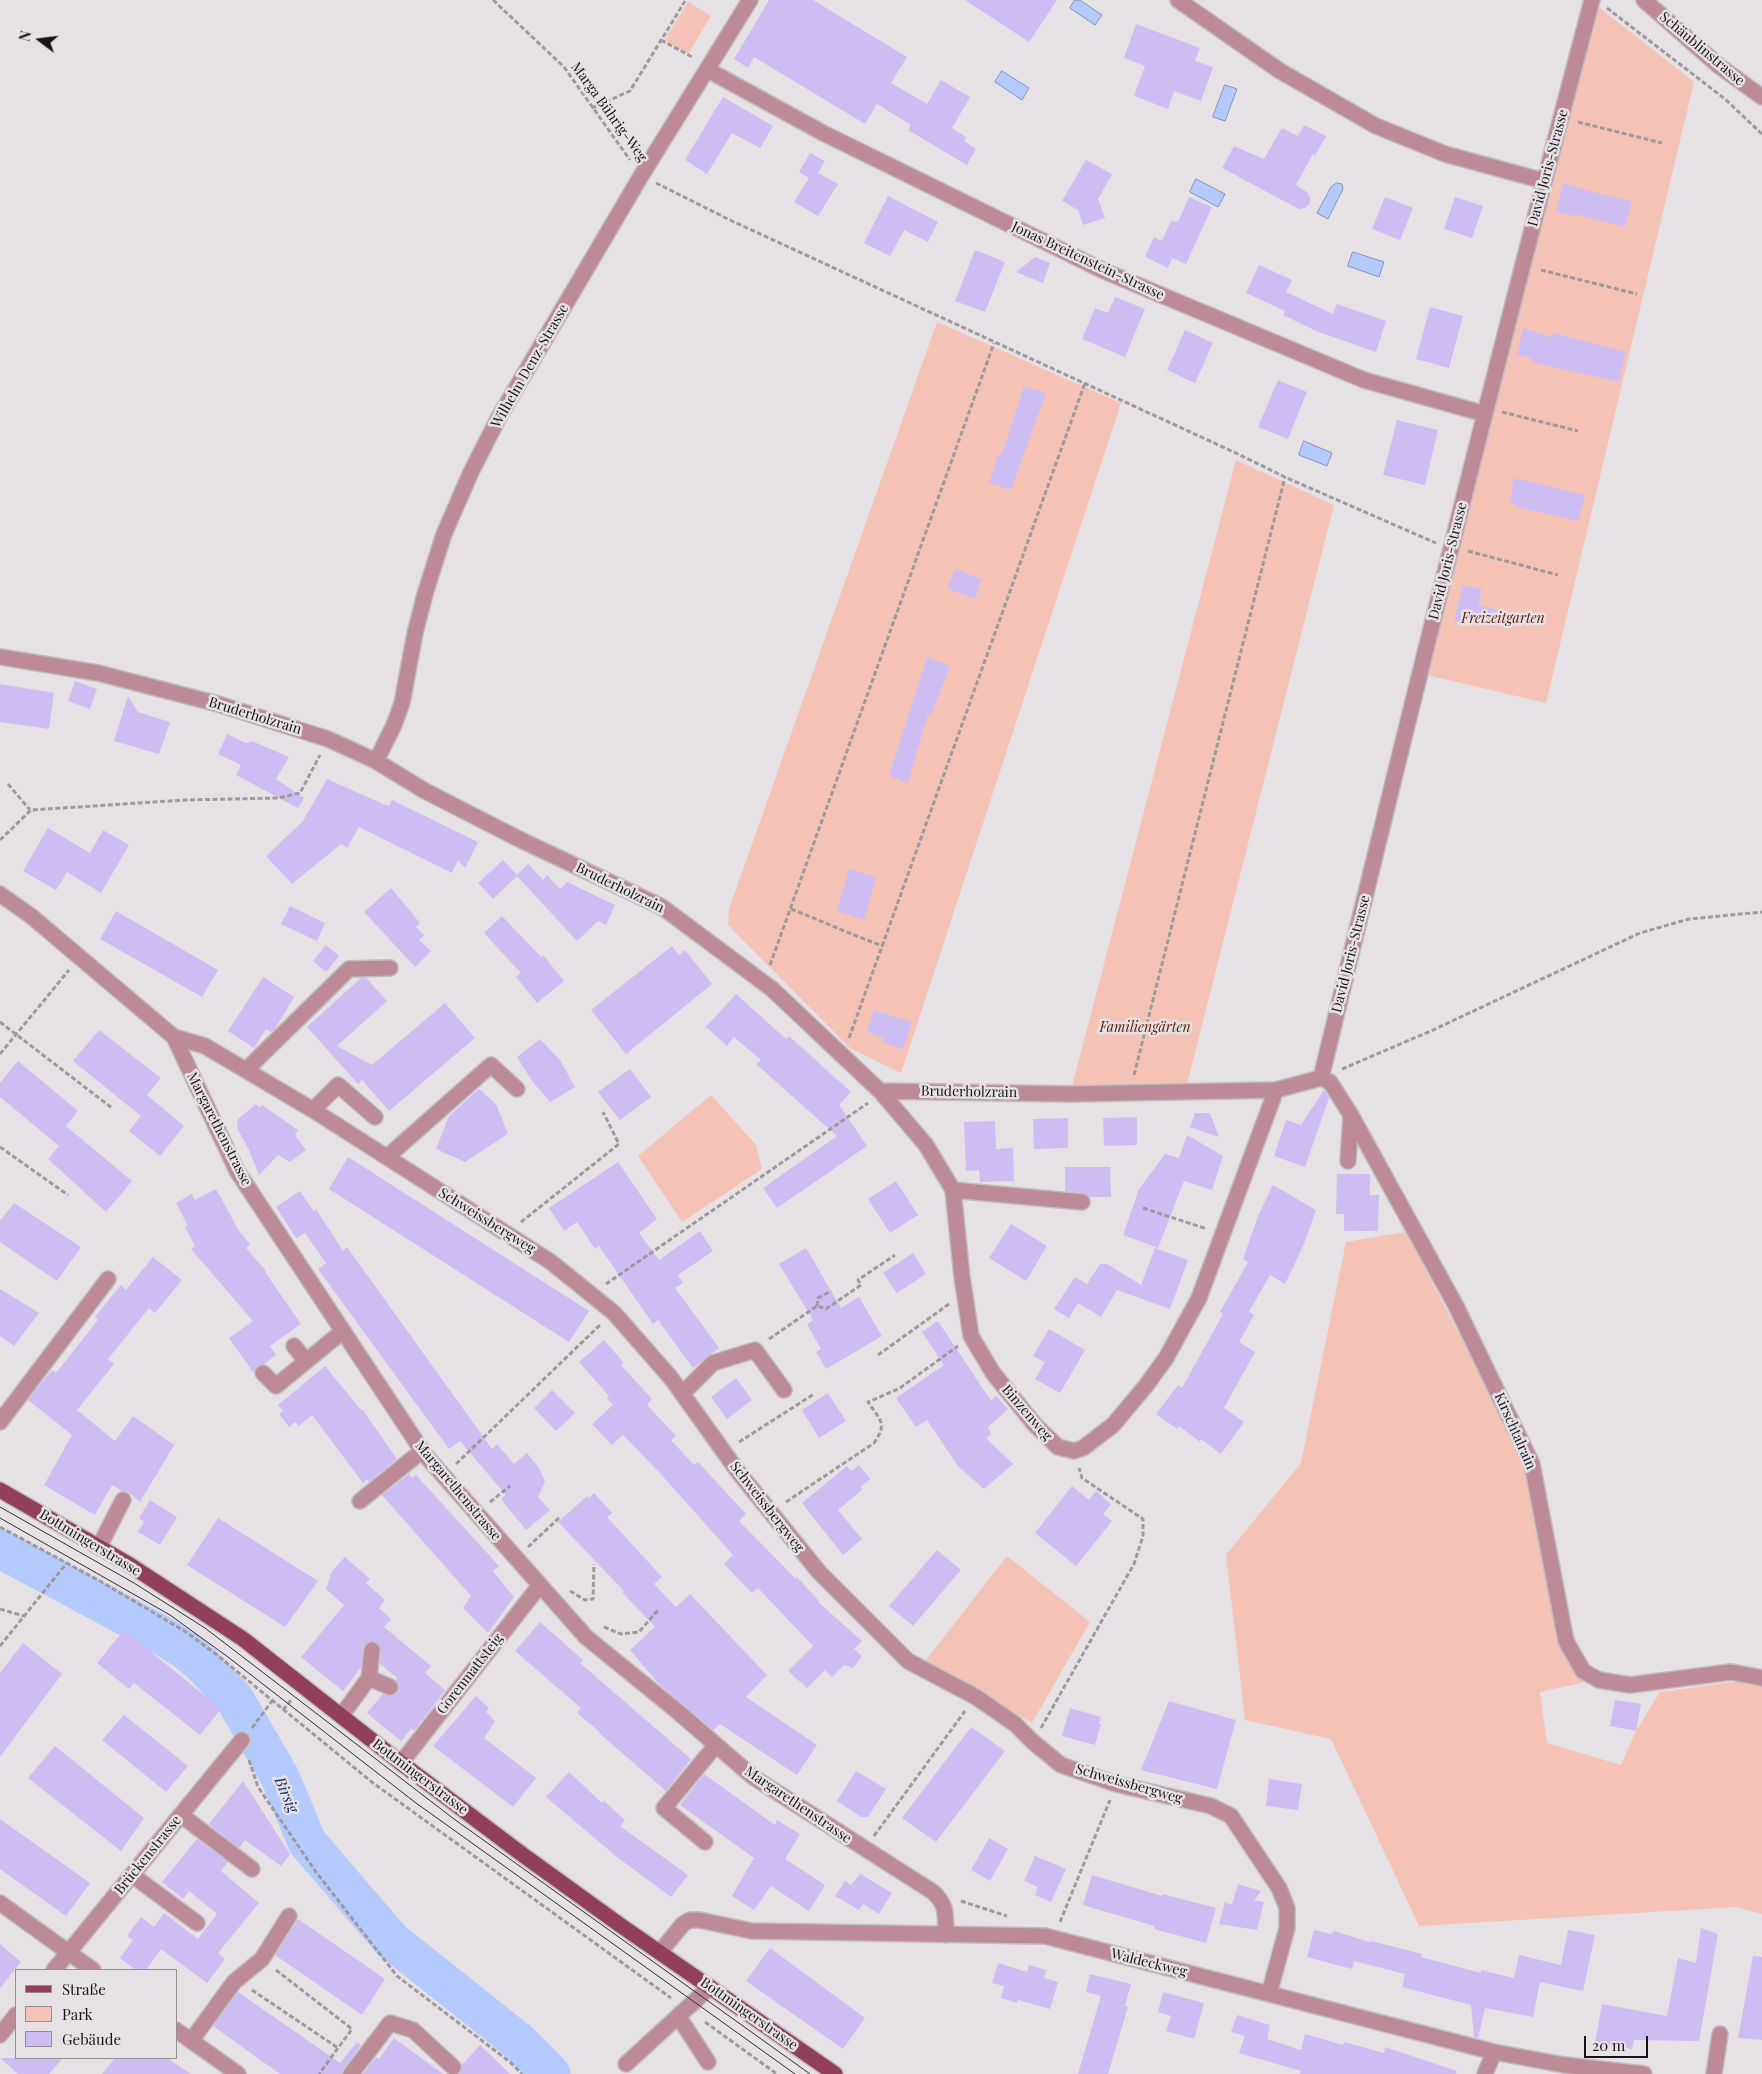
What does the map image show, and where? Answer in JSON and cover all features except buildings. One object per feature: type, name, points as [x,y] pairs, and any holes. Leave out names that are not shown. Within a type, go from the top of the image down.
[{"type":"main road","name":"Bottmingerstrasse","points":[[0,1490],[130,1565],[243,1639],[400,1763],[547,1872],[835,2074]]},
{"type":"street","name":"Wilhelm Denz-Strasse","points":[[376,761],[394,725],[402,703],[415,633],[425,594],[444,534],[471,472],[499,417],[641,176],[750,0]]},
{"type":"street","points":[[1178,0],[1280,71],[1376,126],[1446,154],[1544,181]]},
{"type":"street","name":"Schäublinstrasse","points":[[1644,0],[1719,66],[1762,97]]},
{"type":"street","name":"David Joris-Strasse","points":[[1321,1078],[1450,549],[1544,181],[1561,118],[1598,3]]},
{"type":"street","name":"Jonas Breitenstein-Strasse","points":[[708,70],[823,133],[1104,271],[1364,380],[1486,411]]},
{"type":"street","name":"Bruderholzrain","points":[[0,657],[98,673],[218,704],[328,739],[376,761],[425,790],[521,840],[662,907],[764,982],[881,1092],[1070,1094],[1276,1090]]},
{"type":"street","name":"Margarethenstrasse","points":[[0,894],[31,916],[174,1037],[237,1171],[422,1451],[586,1638],[677,1711],[753,1777],[864,1850],[933,1892],[942,1900],[945,1907],[946,1935]]},
{"type":"street","points":[[246,1070],[348,969],[390,968]]},
{"type":"street","name":"Schweissbergweg","points":[[174,1037],[205,1046],[313,1110],[551,1262],[614,1313],[682,1394],[724,1452],[819,1572],[908,1661],[976,1697],[1015,1724],[1033,1742],[1062,1765],[1116,1784],[1211,1806],[1231,1816],[1279,1888],[1286,1908],[1287,1928],[1269,1994]]},
{"type":"street","points":[[386,1157],[491,1065],[518,1089]]},
{"type":"street","points":[[1276,1090],[1321,1078]]},
{"type":"street","name":"Kirschtalrain","points":[[1321,1078],[1330,1082],[1351,1115],[1456,1306],[1532,1464],[1566,1641],[1583,1671],[1599,1680],[1630,1685],[1731,1672],[1762,1678]]},
{"type":"street","points":[[313,1110],[338,1085],[375,1116]]},
{"type":"street","name":"Binzenweg","points":[[881,1092],[926,1145],[953,1190],[964,1293],[971,1336],[993,1372],[1041,1431],[1058,1447],[1074,1450],[1084,1448],[1113,1425],[1145,1387],[1166,1358],[1199,1298],[1276,1090]]},
{"type":"street","points":[[1348,1161],[1351,1115]]},
{"type":"street","points":[[953,1190],[1082,1202]]},
{"type":"street","points":[[0,1422],[108,1279]]},
{"type":"street","points":[[263,1372],[276,1386],[343,1331]]},
{"type":"street","points":[[294,1346],[306,1361]]},
{"type":"street","points":[[682,1394],[713,1363],[754,1350],[784,1390]]},
{"type":"street","points":[[360,1501],[422,1451]]},
{"type":"street","points":[[99,1547],[123,1500]]},
{"type":"street","name":"Gorenmattsteig","points":[[400,1763],[540,1585]]},
{"type":"street","points":[[341,1716],[370,1678],[372,1650]]},
{"type":"street","points":[[370,1678],[390,1687]]},
{"type":"street","name":"Brückenstrasse","points":[[55,1969],[242,1740]]},
{"type":"street","points":[[705,1842],[664,1808],[716,1745]]},
{"type":"street","points":[[181,1815],[252,1868]]},
{"type":"street","points":[[132,1874],[197,1923]]},
{"type":"street","points":[[0,1903],[92,1969]]},
{"type":"street","points":[[192,2041],[237,1980],[262,1958],[289,1916]]},
{"type":"street","name":"Waldeckweg","points":[[660,1952],[684,1924],[690,1920],[699,1920],[752,1932],[902,1936],[1045,1936],[1494,2052],[1564,2065],[1644,2074]]},
{"type":"street","points":[[626,2064],[710,1987]]},
{"type":"street","points":[[682,2012],[708,2062]]},
{"type":"street","points":[[0,2035],[15,2016]]},
{"type":"street","points":[[351,2074],[390,2023],[413,2030],[453,2068]]},
{"type":"street","points":[[178,2031],[238,2074]]},
{"type":"street","points":[[1714,2074],[1720,2034]]},
{"type":"street","points":[[1485,2074],[1494,2052]]},
{"type":"path","name":"Marga Bührig-Weg","points":[[492,0],[564,67],[641,176]]},
{"type":"path","points":[[592,108],[630,91],[685,1]]},
{"type":"path","points":[[1598,3],[1725,99],[1762,134]]},
{"type":"path","points":[[661,40],[694,58],[708,70]]},
{"type":"path","points":[[1561,118],[1662,143]]},
{"type":"path","points":[[641,176],[732,221],[1285,477],[1450,549],[1462,549],[1558,574]]},
{"type":"path","points":[[1523,265],[1637,294]]},
{"type":"path","points":[[764,982],[994,342]]},
{"type":"path","points":[[841,1054],[883,946],[1084,383]]},
{"type":"path","points":[[1486,411],[1578,431]]},
{"type":"path","points":[[1135,1093],[1134,1073],[1285,477]]},
{"type":"path","points":[[0,840],[30,810],[184,800],[278,798],[300,793],[328,739]]},
{"type":"path","points":[[8,784],[30,810]]},
{"type":"path","points":[[791,909],[883,946]]},
{"type":"path","points":[[1321,1078],[1433,1030],[1640,933],[1689,919],[1762,912]]},
{"type":"path","points":[[0,1054],[80,958]]},
{"type":"path","points":[[0,1022],[112,1108]]},
{"type":"path","points":[[591,1295],[881,1092]]},
{"type":"path","points":[[506,1234],[619,1144],[603,1112]]},
{"type":"path","points":[[0,1147],[68,1195]]},
{"type":"path","points":[[1144,1208],[1223,1235]]},
{"type":"path","points":[[817,1306],[826,1309],[861,1285],[858,1280],[895,1256]]},
{"type":"path","points":[[754,1350],[817,1306],[818,1298],[831,1291]]},
{"type":"path","points":[[878,1354],[964,1293]]},
{"type":"path","points":[[443,1476],[614,1313]]},
{"type":"path","points":[[771,1512],[874,1443],[882,1432],[881,1422],[868,1402],[900,1388],[971,1336]]},
{"type":"path","points":[[724,1452],[814,1394]]},
{"type":"path","points":[[1033,1742],[1134,1564],[1143,1536],[1143,1519],[1082,1478]]},
{"type":"path","points":[[476,1514],[510,1486]]},
{"type":"path","points":[[515,1559],[561,1516]]},
{"type":"path","points":[[0,1527],[100,1581],[186,1632],[372,1783],[601,1949],[682,2012],[777,2074]]},
{"type":"path","points":[[0,1646],[66,1564]]},
{"type":"path","points":[[556,1603],[571,1590],[585,1600],[593,1599],[594,1564]]},
{"type":"path","points":[[0,1609],[24,1616]]},
{"type":"path","points":[[578,1628],[600,1626],[621,1634],[639,1632],[658,1610]]},
{"type":"path","points":[[864,1850],[976,1697]]},
{"type":"path","points":[[253,1728],[272,1702]]},
{"type":"path","points":[[242,1740],[258,1787],[316,1872],[396,1976],[510,2062],[522,2074]]},
{"type":"path","points":[[1054,1939],[1116,1784]]},
{"type":"path","points":[[933,1892],[1011,1918]]},
{"type":"path","points":[[262,1958],[352,2029],[320,2074]]},
{"type":"path","points":[[237,1980],[338,2048]]},
{"type":"green space","points":[[688,2],[711,16],[688,54],[665,40]]},
{"type":"green space","name":"Freizeitgarten","points":[[1597,6],[1694,82],[1546,703],[1427,675],[1454,562]]},
{"type":"green space","points":[[937,322],[1121,403],[901,1073],[850,1048],[728,925],[729,909]]},
{"type":"green space","name":"Familiengärten","points":[[1236,460],[1334,505],[1185,1092],[1070,1094]]},
{"type":"green space","points":[[711,1095],[756,1145],[762,1169],[682,1222],[638,1156]]},
{"type":"green space","points":[[1406,1232],[1530,1471],[1564,1650],[1586,1682],[1540,1692],[1547,1743],[1621,1765],[1636,1731],[1660,1692],[1762,1679],[1762,1914],[1737,1907],[1419,1926],[1331,1739],[1245,1720],[1226,1555],[1301,1463],[1346,1242]]},
{"type":"green space","points":[[1007,1556],[1090,1622],[1032,1723],[926,1660]]},
{"type":"water","points":[[1075,0],[1080,0],[1102,15],[1095,25],[1070,8]]},
{"type":"water","points":[[1002,71],[1029,88],[1022,100],[995,82]]},
{"type":"water","points":[[1225,85],[1237,89],[1225,121],[1213,117]]},
{"type":"water","points":[[1196,179],[1225,194],[1218,207],[1190,192]]},
{"type":"water","points":[[1337,183],[1342,184],[1343,189],[1328,219],[1317,213],[1331,187]]},
{"type":"water","points":[[1353,252],[1384,262],[1379,277],[1348,266]]},
{"type":"water","points":[[1304,441],[1332,453],[1327,466],[1299,455]]},
{"type":"waterway","name":"Birsig","points":[[0,1549],[161,1635],[185,1650],[202,1664],[234,1698],[280,1777],[307,1842],[391,1940],[518,2041],[551,2074]]},
{"type":"tram line","points":[[0,1507],[134,1583],[205,1628],[454,1819],[810,2074]]},
{"type":"tram line","points":[[0,1518],[170,1615],[228,1657],[416,1803],[795,2074]]}]
